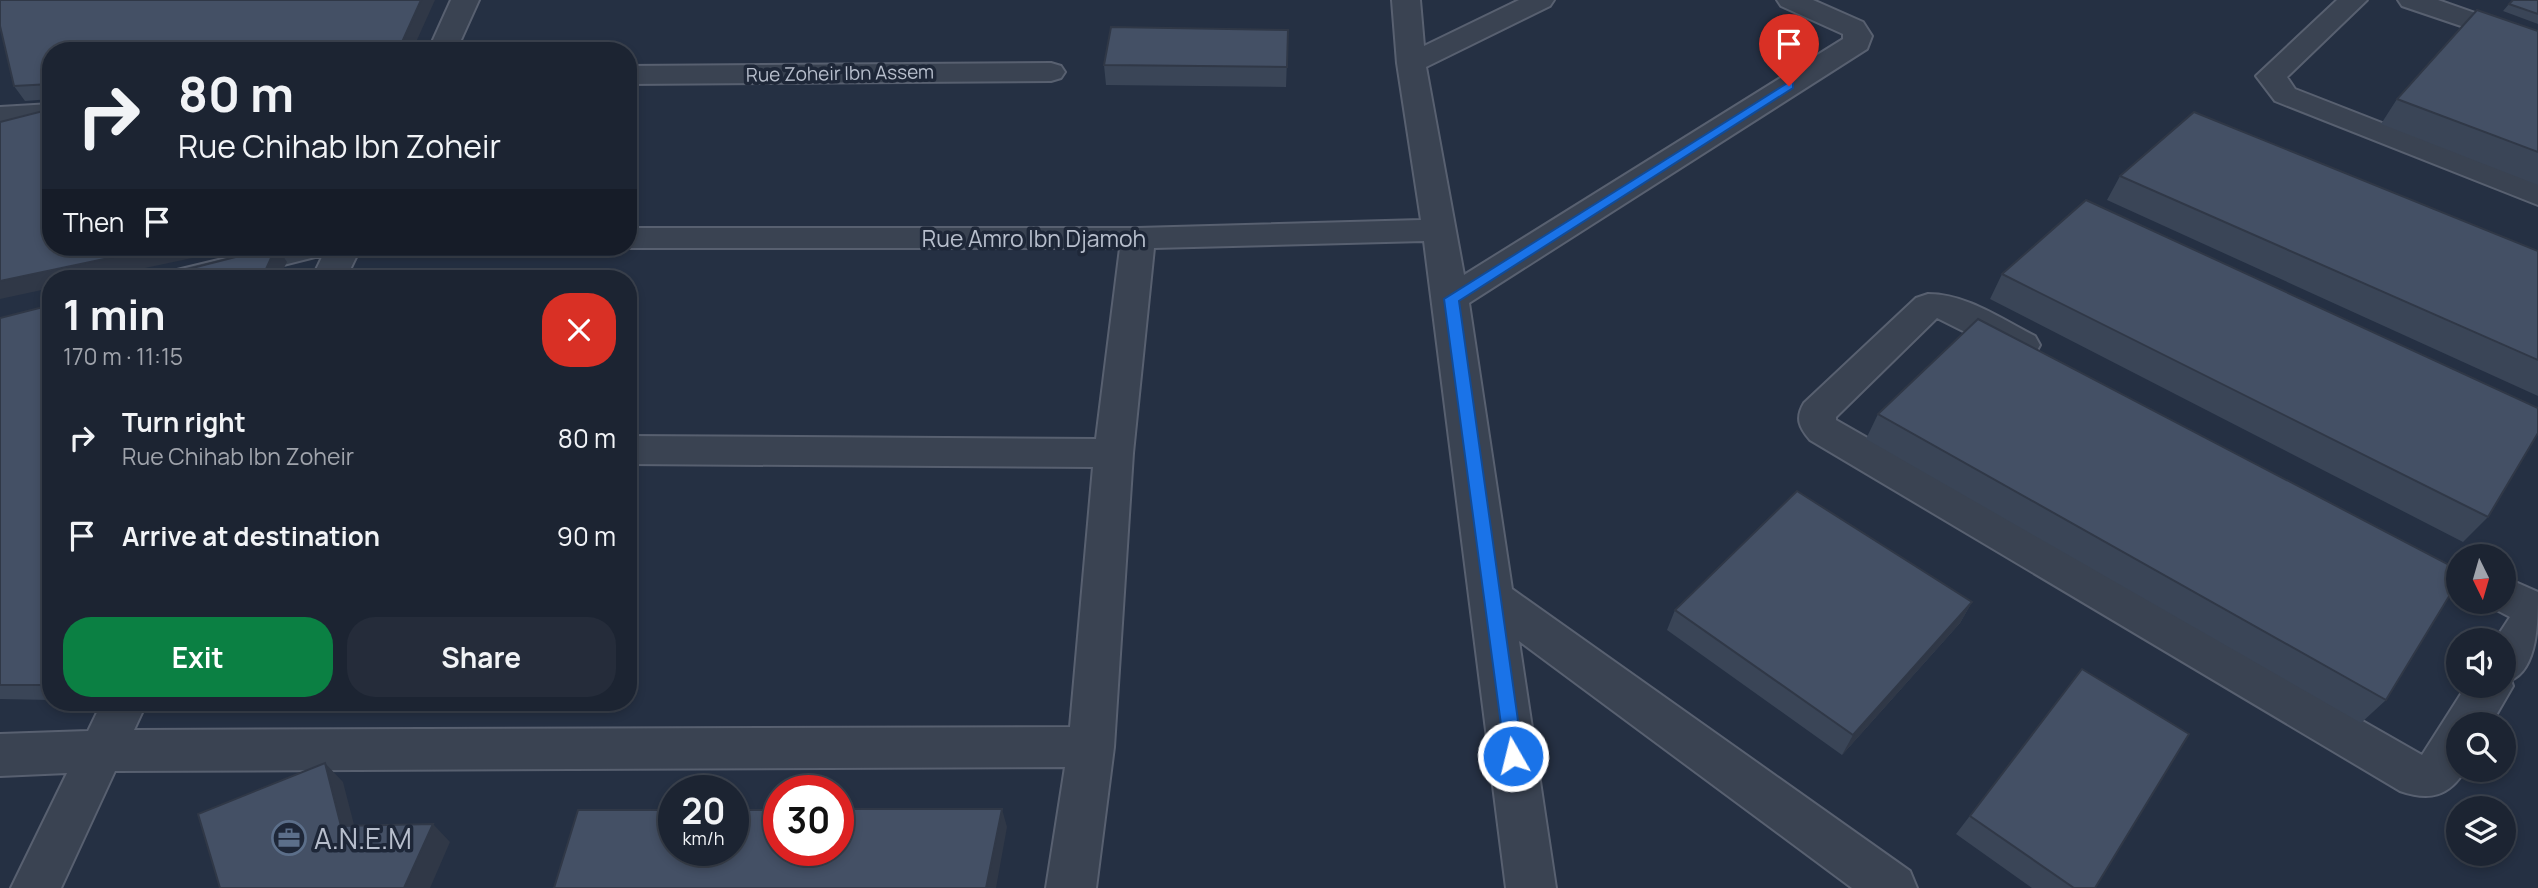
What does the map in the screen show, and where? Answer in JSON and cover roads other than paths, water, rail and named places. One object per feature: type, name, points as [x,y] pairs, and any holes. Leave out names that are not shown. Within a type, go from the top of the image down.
[{"type":"street","points":[[446,42],[465,0]]},
{"type":"street","points":[[1406,0],[1411,63],[1451,299],[1531,888]]},
{"type":"street","points":[[1411,63],[1540,0]]},
{"type":"street","points":[[1451,299],[1857,43],[1858,36],[1853,28],[1791,0]]},
{"type":"street","points":[[2353,0],[2271,76],[2285,95],[2538,195]]},
{"type":"street","points":[[2412,0],[2538,44]]},
{"type":"street","name":"Rue Zoheir Ibn Assem","points":[[637,75],[1051,72]]},
{"type":"street","points":[[0,116],[42,114]]},
{"type":"street","name":"Rue Amro Ibn Djamoh","points":[[637,238],[1138,238],[1440,230]]},
{"type":"street","points":[[1071,888],[1091,747],[1114,453],[1138,238]]},
{"type":"street","points":[[221,270],[278,256]]},
{"type":"street","points":[[2052,360],[1953,309],[1928,306],[1817,412],[1817,423],[1823,430],[2417,776],[2431,778],[2446,758]]},
{"type":"street","points":[[637,450],[1114,453]]},
{"type":"street","points":[[1492,598],[1892,888]]},
{"type":"street","points":[[2516,632],[2526,605]]},
{"type":"street","points":[[36,888],[121,711]]},
{"type":"street","points":[[0,755],[101,751],[1091,747]]},
{"type":"place","name":"A.N.E.M","points":[[289,838]]}]
